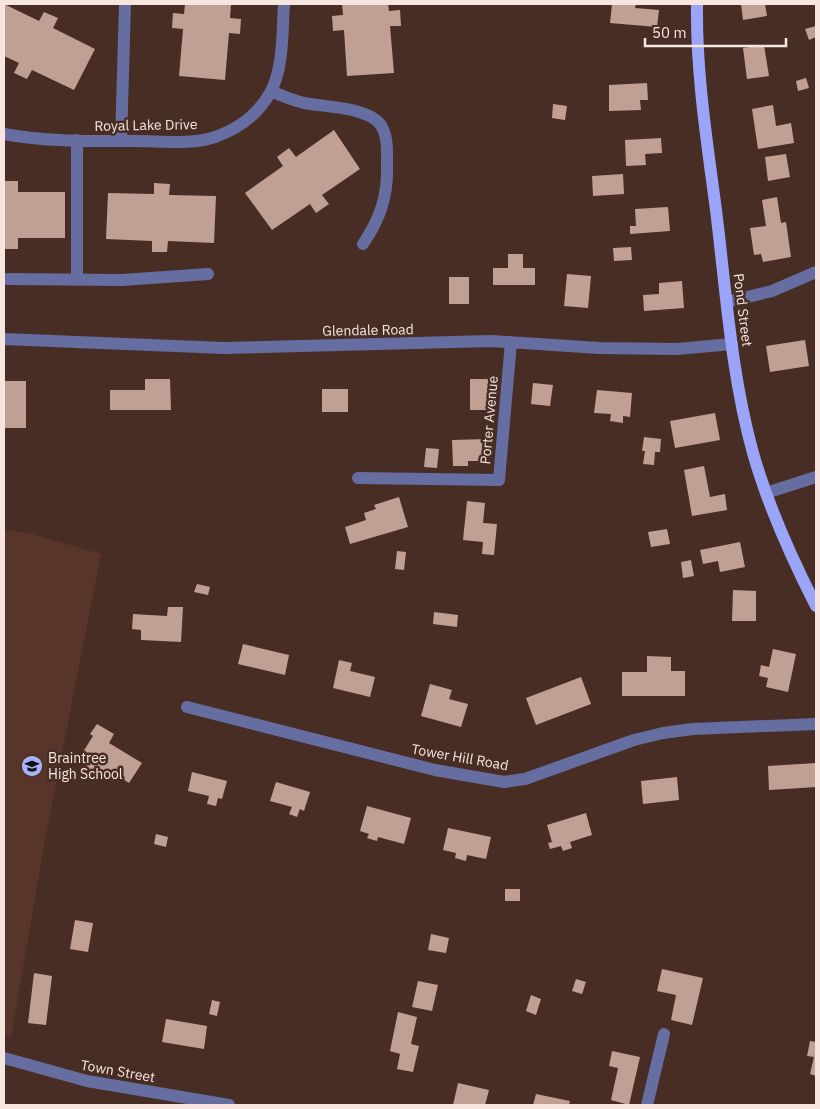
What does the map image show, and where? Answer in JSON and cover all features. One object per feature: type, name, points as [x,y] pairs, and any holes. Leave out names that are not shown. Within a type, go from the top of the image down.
[{"type":"main road","name":"Pond Street","points":[[697,4],[700,79],[732,344],[748,430],[766,494],[781,533],[816,606]]},
{"type":"street","points":[[121,141],[125,4]]},
{"type":"street","name":"Royal Lake Drive","points":[[4,134],[77,140],[121,141],[188,141],[214,138],[249,119],[271,91],[280,53],[284,4]]},
{"type":"street","points":[[271,91],[304,103],[360,113],[378,120],[382,127],[386,145],[387,191],[380,217],[363,244]]},
{"type":"street","points":[[77,140],[77,280]]},
{"type":"street","points":[[727,302],[772,292],[816,272]]},
{"type":"street","points":[[7,279],[122,280],[208,274]]},
{"type":"street","name":"Glendale Road","points":[[4,339],[224,348],[511,342],[599,348],[678,349],[732,344]]},
{"type":"street","name":"Porter Avenue","points":[[358,478],[499,480],[511,342]]},
{"type":"street","points":[[766,494],[816,477]]},
{"type":"street","name":"Tower Hill Road","points":[[187,707],[435,770],[504,782],[525,780],[634,740],[663,733],[693,729],[816,724]]},
{"type":"street","points":[[647,1105],[664,1034]]},
{"type":"street","name":"Town Street","points":[[4,1058],[87,1081],[229,1105]]},
{"type":"shaded area","name":"Braintree High School","points":[[4,529],[32,534],[101,554],[46,835],[11,1037],[4,1034]]},
{"type":"building","points":[[4,4],[39,21],[44,12],[58,18],[53,28],[95,49],[74,90],[32,70],[27,79],[14,73],[19,63],[4,56]]},
{"type":"building","points":[[185,4],[231,4],[230,18],[241,19],[240,34],[229,33],[225,80],[179,76],[183,29],[172,28],[173,13],[184,14]]},
{"type":"building","points":[[342,4],[388,4],[389,11],[400,10],[401,26],[390,26],[394,73],[347,76],[344,30],[333,31],[332,16],[343,15]]},
{"type":"building","points":[[612,4],[636,4],[635,8],[659,10],[657,27],[610,23]]},
{"type":"building","points":[[741,4],[765,4],[767,16],[743,20]]},
{"type":"building","points":[[816,26],[816,37],[809,40],[805,29]]},
{"type":"building","points":[[764,45],[769,76],[747,79],[743,48]]},
{"type":"building","points":[[806,78],[809,88],[798,91],[796,81]]},
{"type":"building","points":[[647,83],[648,100],[640,100],[641,110],[609,111],[609,85]]},
{"type":"building","points":[[553,104],[567,106],[565,120],[552,118]]},
{"type":"building","points":[[773,105],[776,126],[791,123],[794,143],[758,149],[752,109]]},
{"type":"building","points":[[334,130],[360,169],[322,195],[329,204],[316,213],[310,204],[272,230],[245,193],[283,166],[277,157],[289,148],[296,157]]},
{"type":"building","points":[[661,138],[662,153],[645,154],[646,165],[626,166],[625,140]]},
{"type":"building","points":[[786,154],[790,177],[768,181],[765,157]]},
{"type":"building","points":[[623,174],[624,194],[593,196],[592,176]]},
{"type":"building","points":[[4,181],[18,181],[18,192],[65,192],[65,238],[18,238],[18,249],[4,249]]},
{"type":"building","points":[[154,183],[170,184],[169,195],[216,196],[214,243],[168,241],[167,252],[152,252],[152,241],[106,239],[108,193],[154,194]]},
{"type":"building","points":[[777,197],[781,223],[786,222],[791,257],[763,262],[761,254],[754,255],[750,228],[766,226],[762,200]]},
{"type":"building","points":[[668,207],[670,231],[630,234],[630,226],[636,226],[635,209]]},
{"type":"building","points":[[631,247],[632,260],[614,261],[613,248]]},
{"type":"building","points":[[508,254],[523,254],[523,268],[535,268],[535,285],[493,285],[493,268],[508,268]]},
{"type":"building","points":[[567,274],[591,276],[588,308],[564,306]]},
{"type":"building","points":[[449,277],[469,277],[469,304],[449,304]]},
{"type":"building","points":[[682,281],[684,308],[644,311],[643,295],[659,294],[659,283]]},
{"type":"building","points":[[805,340],[809,366],[770,372],[766,346]]},
{"type":"building","points":[[145,379],[170,379],[171,410],[110,410],[110,390],[145,390]]},
{"type":"building","points":[[470,379],[488,379],[488,410],[470,410]]},
{"type":"building","points":[[4,381],[26,381],[26,428],[4,428]]},
{"type":"building","points":[[533,383],[553,385],[550,406],[531,404]]},
{"type":"building","points":[[322,389],[348,389],[348,412],[322,412]]},
{"type":"building","points":[[597,390],[632,393],[630,417],[623,416],[623,423],[610,421],[611,414],[594,413]]},
{"type":"building","points":[[715,413],[720,440],[675,448],[670,421]]},
{"type":"building","points":[[644,437],[661,439],[660,452],[655,452],[654,465],[643,464],[645,451],[642,451]]},
{"type":"building","points":[[487,439],[487,461],[468,461],[468,466],[453,466],[452,440]]},
{"type":"building","points":[[426,448],[439,449],[437,468],[424,467]]},
{"type":"building","points":[[704,466],[710,497],[725,494],[727,510],[692,516],[684,470]]},
{"type":"building","points":[[399,497],[408,527],[350,544],[345,527],[366,520],[364,513],[376,509],[374,505]]},
{"type":"building","points":[[467,501],[485,503],[483,523],[497,524],[494,555],[482,554],[483,542],[463,540]]},
{"type":"building","points":[[667,529],[670,544],[651,547],[648,532]]},
{"type":"building","points":[[740,542],[745,567],[720,572],[718,561],[703,564],[700,550]]},
{"type":"building","points":[[397,551],[406,552],[404,570],[395,569]]},
{"type":"building","points":[[691,560],[694,576],[683,578],[681,562]]},
{"type":"building","points":[[197,584],[210,587],[208,595],[194,592]]},
{"type":"building","points":[[733,590],[756,591],[756,621],[732,621]]},
{"type":"building","points":[[168,607],[183,607],[181,642],[141,640],[141,630],[132,629],[133,614],[167,616]]},
{"type":"building","points":[[434,612],[458,615],[457,627],[433,624]]},
{"type":"building","points":[[243,644],[289,655],[285,675],[238,664]]},
{"type":"building","points":[[773,649],[796,654],[788,692],[766,687],[768,678],[759,676],[761,665],[769,667]]},
{"type":"building","points":[[647,656],[671,657],[671,671],[685,671],[685,696],[622,696],[622,672],[647,672]]},
{"type":"building","points":[[339,660],[352,663],[350,671],[375,677],[370,697],[333,688]]},
{"type":"building","points":[[581,677],[591,704],[536,725],[526,698]]},
{"type":"building","points":[[430,684],[452,690],[449,699],[468,704],[461,727],[421,716]]},
{"type":"building","points":[[97,724],[114,734],[109,743],[142,763],[129,783],[107,769],[101,778],[85,768],[91,757],[83,752],[93,736],[90,734]]},
{"type":"building","points":[[816,763],[816,787],[769,790],[768,766]]},
{"type":"building","points":[[192,772],[227,781],[222,799],[218,798],[216,806],[207,804],[209,796],[188,791]]},
{"type":"building","points":[[677,777],[679,800],[643,804],[641,781]]},
{"type":"building","points":[[276,782],[310,792],[304,811],[300,809],[297,817],[289,814],[292,807],[270,801]]},
{"type":"building","points":[[367,806],[411,818],[404,844],[378,837],[377,841],[367,838],[369,834],[360,831]]},
{"type":"building","points":[[586,813],[592,835],[570,842],[572,848],[563,851],[561,846],[550,849],[548,843],[552,842],[547,825]]},
{"type":"building","points":[[448,828],[491,837],[486,859],[467,855],[466,861],[455,858],[456,853],[443,850]]},
{"type":"building","points":[[156,834],[168,837],[166,847],[154,844]]},
{"type":"building","points":[[505,889],[520,889],[520,901],[505,901]]},
{"type":"building","points":[[75,920],[93,923],[88,952],[70,949]]},
{"type":"building","points":[[431,934],[449,938],[446,953],[428,950]]},
{"type":"building","points":[[662,969],[703,978],[692,1025],[671,1020],[676,995],[657,991]]},
{"type":"building","points":[[34,973],[52,976],[46,1025],[28,1023]]},
{"type":"building","points":[[576,979],[586,982],[582,994],[572,991]]},
{"type":"building","points":[[418,981],[438,985],[432,1011],[412,1007]]},
{"type":"building","points":[[531,995],[541,999],[536,1015],[526,1011]]},
{"type":"building","points":[[212,1000],[220,1002],[217,1016],[209,1014]]},
{"type":"building","points":[[398,1012],[417,1017],[411,1044],[419,1046],[413,1072],[397,1069],[400,1054],[390,1051]]},
{"type":"building","points":[[166,1019],[207,1026],[204,1049],[162,1042]]},
{"type":"building","points":[[810,1041],[816,1042],[816,1076],[810,1074],[814,1057],[807,1056]]},
{"type":"building","points":[[612,1051],[640,1057],[629,1105],[611,1100],[618,1068],[609,1066]]},
{"type":"building","points":[[458,1083],[489,1090],[485,1105],[453,1105]]},
{"type":"building","points":[[536,1094],[570,1101],[569,1105],[533,1105]]},
{"type":"place","name":"Braintree High School","points":[[32,766]]}]
